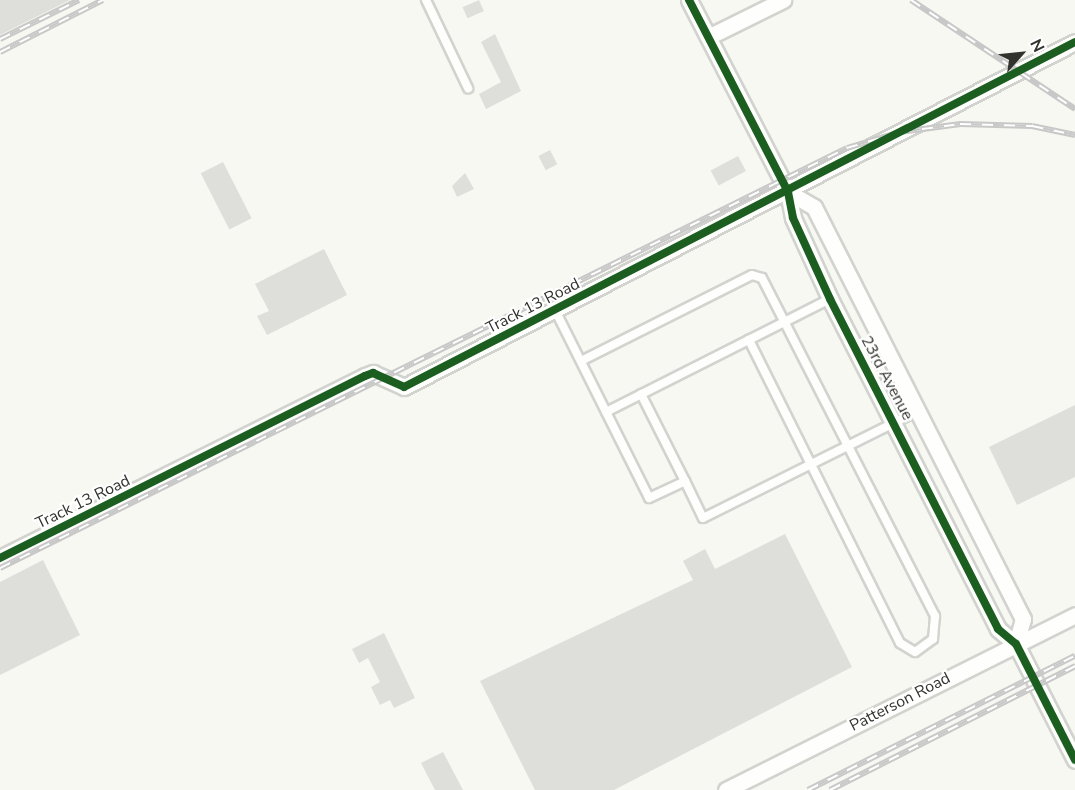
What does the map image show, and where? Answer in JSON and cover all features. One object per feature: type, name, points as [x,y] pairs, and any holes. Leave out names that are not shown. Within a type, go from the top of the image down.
[{"type":"street","name":"23rd Avenue","points":[[689,0],[788,192],[793,218],[830,299],[895,422],[998,629],[1016,644],[1075,760]]},
{"type":"street","points":[[708,37],[783,0]]},
{"type":"street","name":"Track 13 Road","points":[[0,558],[365,376],[373,373],[404,387],[788,192],[1075,42]]},
{"type":"street","name":"23rd Avenue","points":[[788,192],[814,207],[1023,619],[1016,644]]},
{"type":"street","name":"Patterson Road","points":[[726,790],[1075,615]]},
{"type":"lane","points":[[426,0],[468,88]]},
{"type":"lane","points":[[581,361],[752,275],[766,284],[787,321],[935,616],[933,639],[915,652],[900,643],[813,463],[749,340]]},
{"type":"lane","points":[[606,412],[830,299]]},
{"type":"lane","points":[[555,310],[649,498],[685,481]]},
{"type":"lane","points":[[641,394],[703,518],[916,412]]},
{"type":"building","points":[[0,0],[70,0],[0,35]]},
{"type":"building","points":[[479,0],[484,11],[467,18],[463,7]]},
{"type":"building","points":[[495,34],[521,91],[486,109],[479,94],[501,82],[481,42]]},
{"type":"building","points":[[550,150],[557,164],[546,170],[538,156]]},
{"type":"building","points":[[738,156],[746,171],[719,186],[711,171]]},
{"type":"building","points":[[223,162],[252,218],[229,229],[201,173]]},
{"type":"building","points":[[465,173],[474,189],[457,197],[452,186]]},
{"type":"building","points":[[324,249],[347,295],[267,335],[257,316],[269,311],[255,284]]},
{"type":"building","points":[[1075,405],[1075,477],[1017,505],[989,447]]},
{"type":"building","points":[[785,534],[852,667],[614,790],[535,790],[480,681],[693,580],[683,561],[705,549],[715,569]]},
{"type":"building","points":[[43,560],[80,635],[0,675],[0,582]]},
{"type":"building","points":[[384,633],[415,698],[394,708],[390,700],[380,705],[371,687],[380,682],[368,658],[359,663],[352,649]]},
{"type":"building","points":[[443,752],[463,790],[435,790],[421,763]]},
{"type":"railway","points":[[0,39],[79,0]]},
{"type":"railway","points":[[0,52],[103,0]]},
{"type":"railway","points":[[911,0],[1075,109]]},
{"type":"railway","points":[[0,568],[847,148],[900,132],[960,124],[1032,126],[1075,135]]},
{"type":"railway","points":[[808,790],[1075,656]]},
{"type":"railway","points":[[830,790],[1075,666]]},
{"type":"cycle path","points":[[689,0],[788,192],[793,218],[830,299],[998,629],[1016,644],[1075,760]]},
{"type":"cycle path","points":[[0,558],[365,376],[373,373],[404,387],[1075,42]]}]
